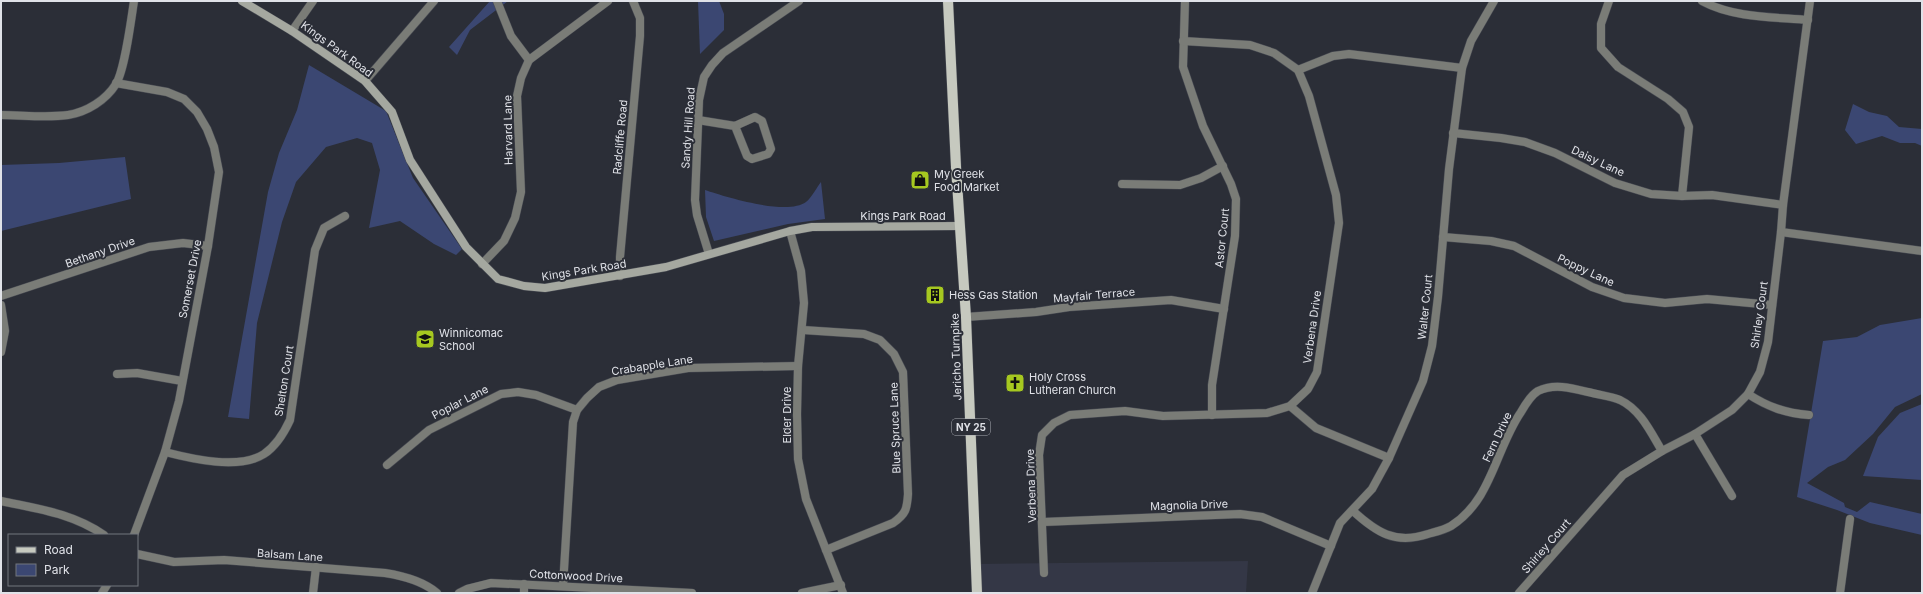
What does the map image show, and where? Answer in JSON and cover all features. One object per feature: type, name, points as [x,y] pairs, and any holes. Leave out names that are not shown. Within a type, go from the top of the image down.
[{"type":"main road","name":"Jericho Turnpike","points":[[948,1],[966,317],[977,593]]},
{"type":"street","points":[[1,115],[69,115],[84,110],[98,102],[116,83],[122,64],[134,1]]},
{"type":"street","name":"Kings Park Road","points":[[242,1],[292,30],[365,81],[392,112],[410,160],[466,247],[498,279],[524,286],[545,288],[620,276],[666,267],[790,231],[812,227],[960,226]]},
{"type":"street","points":[[292,30],[313,1]]},
{"type":"street","points":[[365,81],[434,1]]},
{"type":"street","points":[[497,1],[511,36],[529,60]]},
{"type":"street","name":"Harvard Lane","points":[[482,264],[504,241],[515,218],[521,192],[517,96],[521,78],[529,60],[608,1]]},
{"type":"street","name":"Radcliffe Road","points":[[620,276],[620,257],[640,36],[640,18],[633,1]]},
{"type":"street","name":"Sandy Hill Road","points":[[709,254],[697,215],[695,200],[700,90],[704,77],[723,53],[799,1]]},
{"type":"street","name":"Astor Court","points":[[1185,1],[1183,67],[1203,126],[1223,166],[1236,199],[1237,215],[1212,385],[1212,415]]},
{"type":"street","name":"Walter Court","points":[[1312,593],[1340,523],[1353,511],[1372,489],[1389,458],[1423,381],[1432,346],[1438,298],[1453,133],[1462,68],[1471,41],[1494,1]]},
{"type":"street","points":[[1609,1],[1601,24],[1602,48],[1618,68],[1668,99],[1683,112],[1690,128],[1682,196]]},
{"type":"street","points":[[1702,1],[1712,6],[1741,13],[1808,20]]},
{"type":"street","name":"Shirley Court","points":[[1522,592],[1623,475],[1662,451],[1695,434],[1732,410],[1748,394],[1760,372],[1766,350],[1783,205],[1810,1]]},
{"type":"street","points":[[1183,41],[1250,46],[1274,53],[1298,70],[1333,56],[1349,54],[1462,68]]},
{"type":"street","name":"Verbena Drive","points":[[1044,573],[1039,455],[1042,435],[1054,423],[1070,415],[1125,411],[1163,416],[1267,413],[1290,406],[1308,388],[1317,372],[1339,223],[1336,195],[1324,146],[1309,96],[1298,70]]},
{"type":"street","name":"Somerset Drive","points":[[116,83],[167,92],[184,99],[197,112],[207,129],[214,147],[219,172],[208,246],[179,401],[165,452],[134,534]]},
{"type":"street","points":[[698,120],[735,126],[755,117],[762,120],[770,149],[768,154],[752,159],[748,156],[735,126]]},
{"type":"street","name":"Daisy Lane","points":[[1453,133],[1525,142],[1555,153],[1615,183],[1651,194],[1682,196],[1712,195],[1783,205]]},
{"type":"street","points":[[1122,184],[1180,185],[1201,178],[1223,166]]},
{"type":"street","name":"Shelton Court","points":[[165,452],[186,458],[221,462],[243,461],[264,454],[281,438],[290,420],[315,250],[324,228],[345,216]]},
{"type":"street","name":"Elder Drive","points":[[790,231],[801,271],[804,303],[798,366],[798,459],[806,499],[842,589]]},
{"type":"street","points":[[1781,232],[1922,251]]},
{"type":"street","name":"Poppy Lane","points":[[1443,236],[1491,241],[1514,246],[1592,287],[1624,298],[1665,303],[1707,299],[1772,305]]},
{"type":"street","name":"Bethany Drive","points":[[1,296],[149,247],[183,243],[208,246]]},
{"type":"street","name":"Mayfair Terrace","points":[[966,317],[1036,312],[1069,307],[1171,300],[1224,308]]},
{"type":"street","points":[[1,305],[5,331],[1,352]]},
{"type":"street","name":"Blue Spruce Lane","points":[[802,330],[864,334],[880,340],[894,354],[903,372],[906,413],[908,494],[907,507],[903,517],[894,523],[826,550]]},
{"type":"street","name":"Crabapple Lane","points":[[563,586],[570,435],[577,410],[599,387],[616,380],[688,368],[798,366]]},
{"type":"street","points":[[117,374],[137,373],[182,381]]},
{"type":"street","name":"Fern Drive","points":[[1353,511],[1372,528],[1389,537],[1407,539],[1450,527],[1472,509],[1488,483],[1515,420],[1537,392],[1555,386],[1578,389],[1620,400],[1637,411],[1662,451]]},
{"type":"street","name":"Poplar Lane","points":[[386,465],[429,430],[501,394],[518,392],[536,395],[577,410]]},
{"type":"street","points":[[1748,394],[1775,409],[1792,414],[1809,415]]},
{"type":"street","points":[[1290,406],[1316,428],[1389,458]]},
{"type":"street","points":[[1695,434],[1732,496]]},
{"type":"street","points":[[1,501],[59,513],[87,524],[102,534]]},
{"type":"street","name":"Magnolia Drive","points":[[1043,522],[1240,514],[1262,517],[1331,546]]},
{"type":"street","points":[[1840,593],[1850,519]]},
{"type":"street","name":"Balsam Lane","points":[[138,554],[174,562],[224,560],[399,575],[428,586],[438,593]]},
{"type":"street","points":[[313,593],[316,567]]},
{"type":"street","name":"Cottonwood Drive","points":[[459,593],[467,589],[491,583],[692,593]]},
{"type":"street","points":[[524,584],[524,593]]},
{"type":"street","points":[[802,593],[842,589]]},
{"type":"shaded area","points":[[1248,561],[1246,593],[977,593],[976,564]]},
{"type":"green space","points":[[490,1],[508,1],[470,30],[457,55],[449,47]]},
{"type":"green space","points":[[698,1],[719,1],[724,14],[724,30],[700,54]]},
{"type":"green space","points":[[309,65],[386,111],[413,178],[462,249],[456,255],[434,244],[400,221],[369,228],[380,170],[372,143],[357,138],[326,147],[296,182],[282,222],[257,323],[249,419],[228,417],[268,192],[279,153],[297,110]]},
{"type":"green space","points":[[1853,104],[1869,112],[1887,116],[1899,127],[1922,129],[1922,146],[1915,143],[1900,143],[1882,136],[1856,144],[1845,130]]},
{"type":"green space","points":[[125,157],[131,199],[1,231],[1,165],[59,163]]},
{"type":"green space","points":[[821,182],[825,219],[788,224],[714,241],[706,217],[705,190],[741,201],[785,207],[797,206],[806,202]]},
{"type":"green space","points":[[1922,318],[1922,394],[1895,407],[1873,434],[1845,460],[1828,467],[1807,483],[1844,503],[1845,507],[1857,512],[1870,502],[1922,514],[1922,535],[1870,523],[1797,497],[1823,341],[1857,337],[1880,325]]},
{"type":"green space","points":[[1922,404],[1922,480],[1863,476],[1878,437],[1900,413]]},
{"type":"place","name":"My Greek Food Market","points":[[920,180]]},
{"type":"place","name":"Hess Gas Station","points":[[935,295]]},
{"type":"place","name":"Winnicomac School","points":[[425,339]]},
{"type":"place","name":"Holy Cross Lutheran Church","points":[[1015,383]]}]
